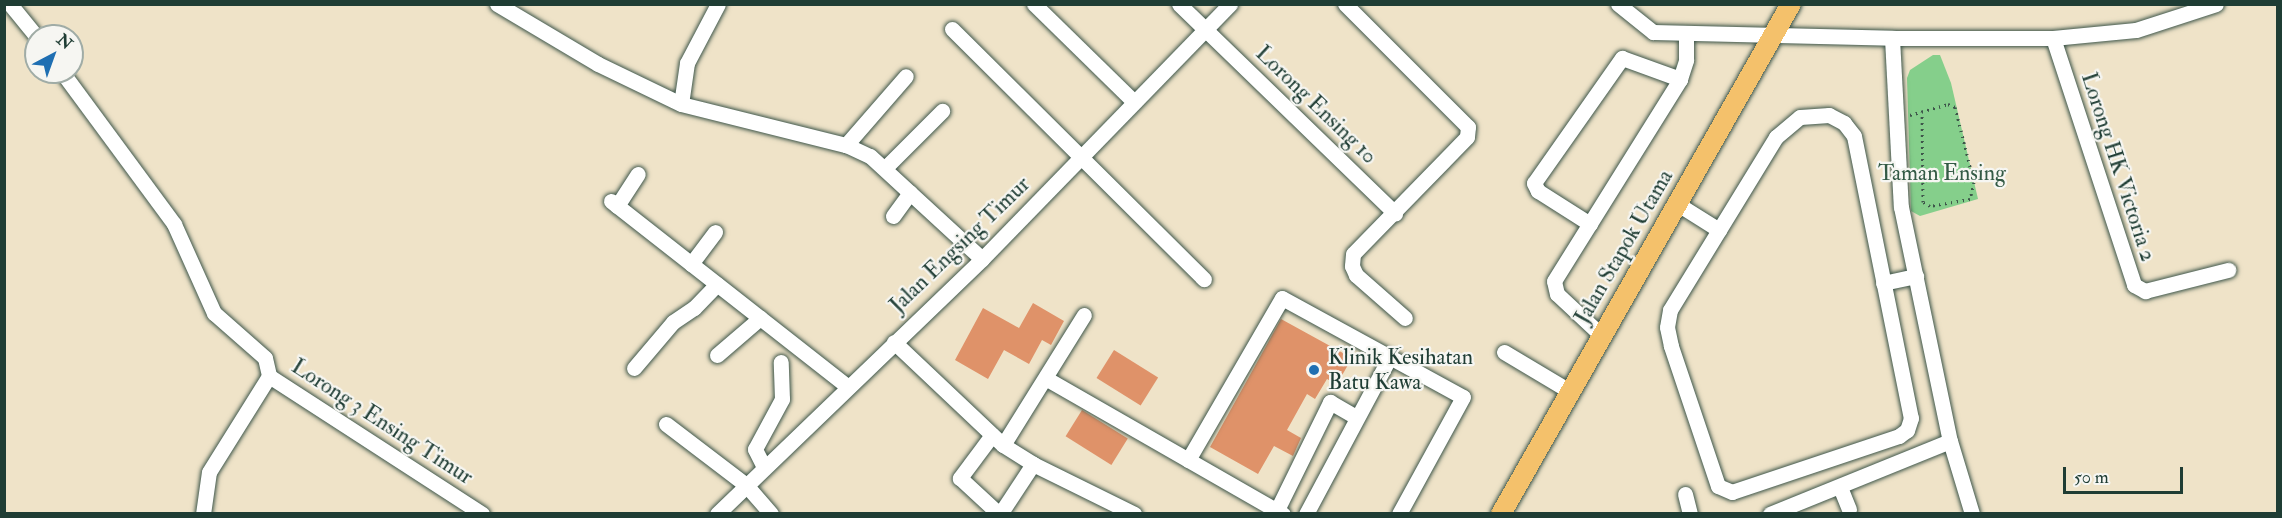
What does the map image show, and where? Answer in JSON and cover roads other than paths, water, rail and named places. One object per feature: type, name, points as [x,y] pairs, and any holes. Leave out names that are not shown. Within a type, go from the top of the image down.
[{"type":"main road","name":"Jalan Stapok Utama","points":[[1501,513],[1791,4]]},
{"type":"street","points":[[10,4],[26,24]]},
{"type":"street","points":[[497,4],[598,64],[681,104],[846,145],[885,168],[982,259]]},
{"type":"street","points":[[681,104],[687,63],[718,4]]},
{"type":"street","points":[[1034,4],[1134,102]]},
{"type":"street","name":"Lorong Ensing 10","points":[[1179,4],[1395,213]]},
{"type":"street","name":"Jalan Engsing Timur","points":[[717,513],[982,259],[1230,4]]},
{"type":"street","points":[[1345,4],[1468,127],[1467,137],[1353,254],[1352,266],[1405,318]]},
{"type":"street","points":[[1618,4],[1653,32],[1892,38],[2053,38],[2136,30],[2216,4]]},
{"type":"street","points":[[952,29],[1083,155],[1204,279]]},
{"type":"street","points":[[1601,335],[1553,286],[1680,79],[1686,60],[1686,34]]},
{"type":"street","points":[[1892,38],[1901,207],[1950,441],[1972,513]]},
{"type":"street","name":"Lorong HK Victoria 2","points":[[2053,38],[2134,285],[2145,291],[2228,270]]},
{"type":"street","points":[[1590,224],[1538,191],[1534,183],[1622,58],[1680,79]]},
{"type":"street","points":[[846,145],[906,76]]},
{"type":"street","name":"Lorong 3 Ensing Timur","points":[[71,84],[174,224],[214,313],[265,358],[269,376],[482,513]]},
{"type":"street","points":[[885,168],[942,111]]},
{"type":"street","points":[[1828,115],[1844,123],[1854,136],[1882,284],[1911,418],[1907,430],[1732,492],[1718,486],[1667,327],[1670,310],[1719,230],[1788,124],[1800,117],[1828,115]]},
{"type":"street","points":[[638,174],[614,204],[847,386]]},
{"type":"street","points":[[893,216],[910,193]]},
{"type":"street","points":[[1676,203],[1719,230]]},
{"type":"street","points":[[691,264],[715,232]]},
{"type":"street","points":[[1882,284],[1916,276]]},
{"type":"street","points":[[634,368],[673,322],[694,308],[717,284]]},
{"type":"street","points":[[1188,460],[1282,298],[1463,397],[1399,513]]},
{"type":"street","points":[[1033,464],[999,513],[960,478],[998,440],[1047,379],[1084,315]]},
{"type":"street","points":[[717,355],[760,318]]},
{"type":"street","points":[[894,342],[998,440],[1033,464],[1129,513]]},
{"type":"street","points":[[1504,352],[1571,392]]},
{"type":"street","points":[[1306,513],[1390,357]]},
{"type":"street","points":[[764,467],[755,449],[782,399],[781,362]]},
{"type":"street","points":[[203,513],[209,472],[269,376]]},
{"type":"street","points":[[1047,379],[1279,512],[1330,402],[1356,417]]},
{"type":"street","points":[[666,424],[746,485],[771,513]]},
{"type":"street","points":[[1770,513],[1840,487],[1950,441]]},
{"type":"street","points":[[1840,487],[1849,509]]},
{"type":"street","points":[[1685,494],[1690,513]]},
{"type":"place","name":"Klinik Kesihatan Batu Kawa","points":[[1314,370]]},
{"type":"park label","name":"Taman Ensing","points":[[1942,174]]}]
